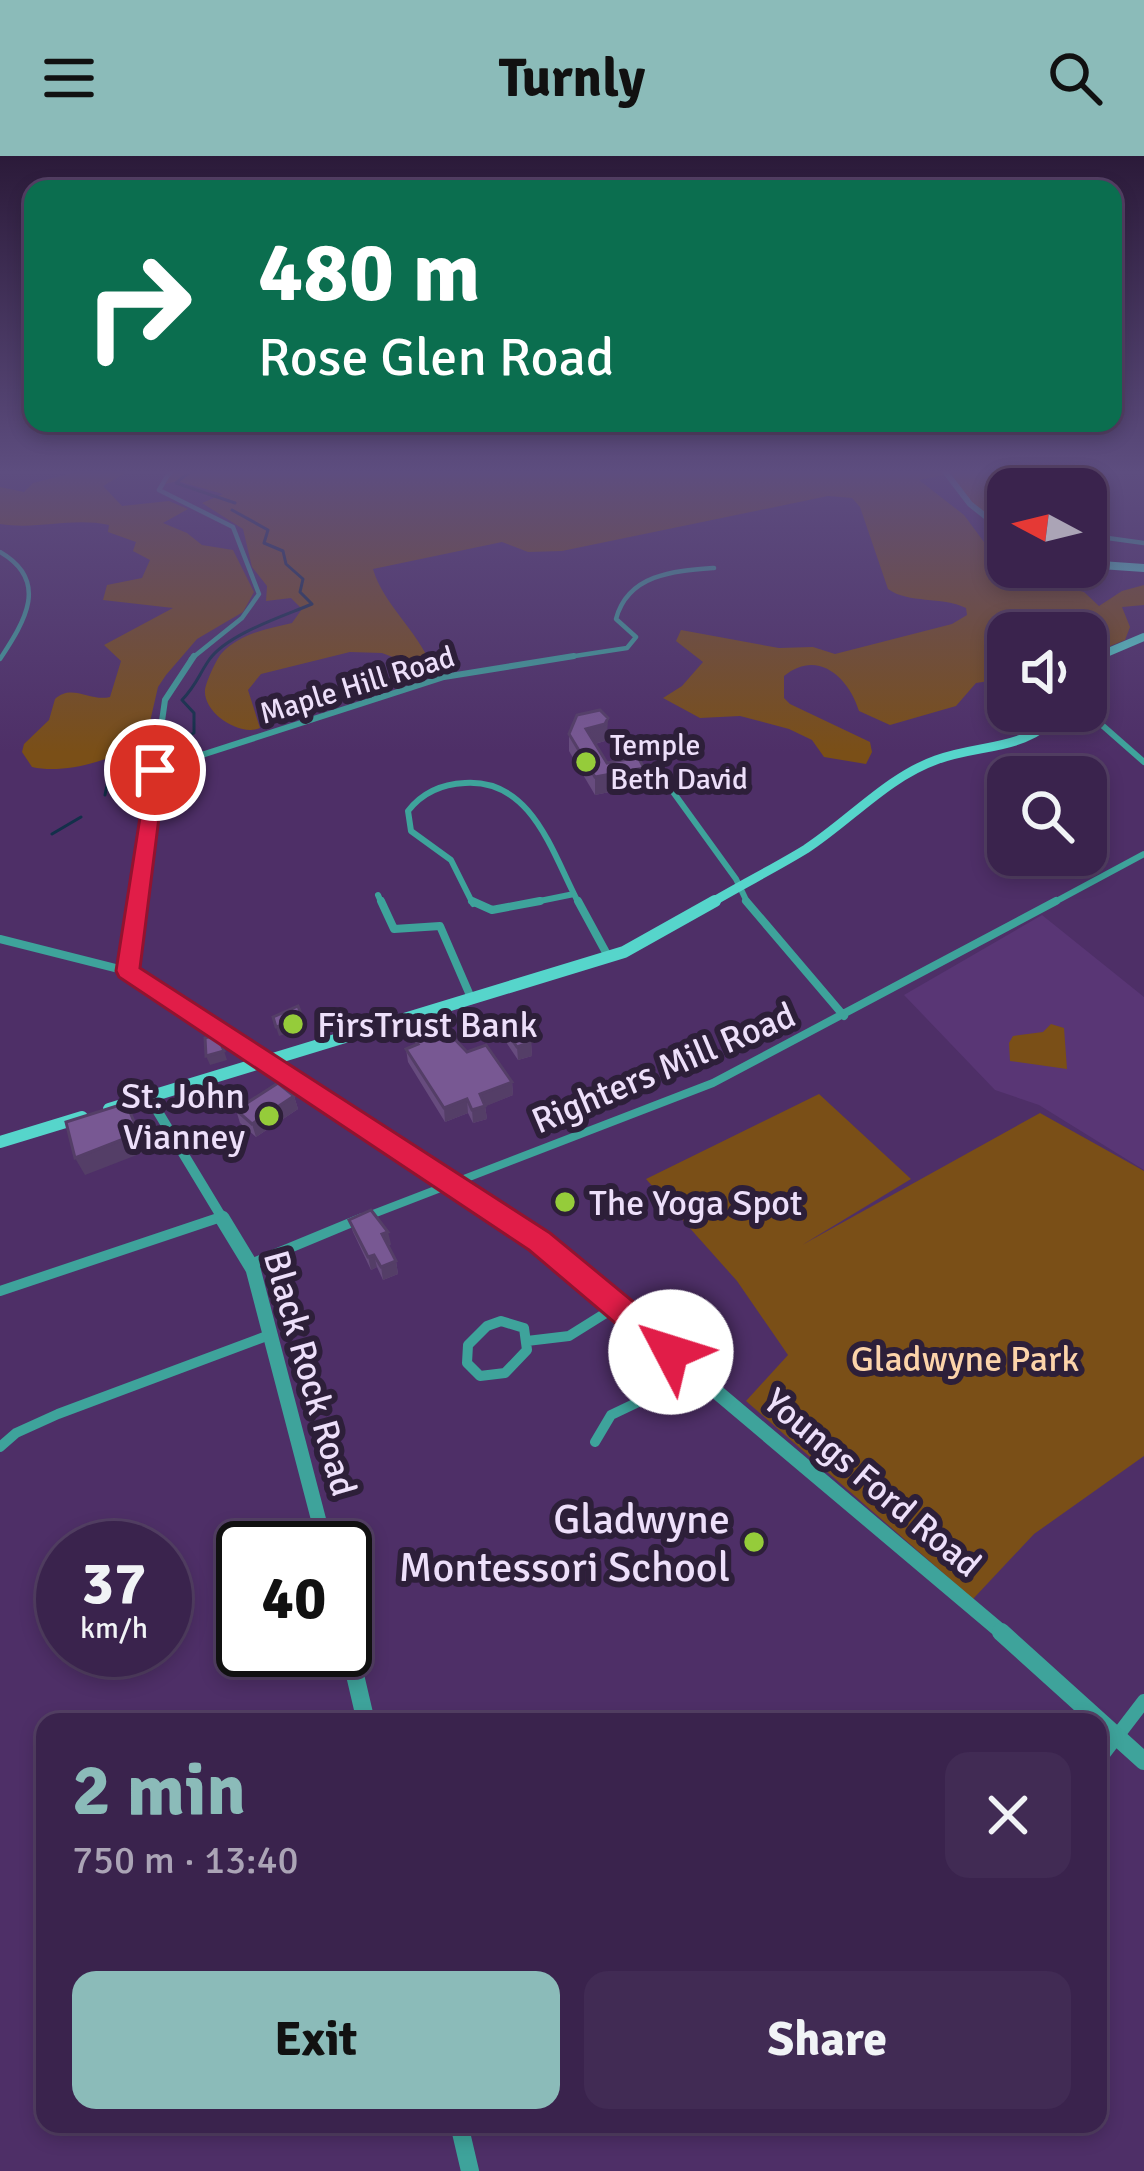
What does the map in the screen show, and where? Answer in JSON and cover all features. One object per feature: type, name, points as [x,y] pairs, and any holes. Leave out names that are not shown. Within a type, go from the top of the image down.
[{"type":"main road","points":[[1107,565],[1144,568]]},
{"type":"main road","points":[[1107,653],[1144,637]]},
{"type":"main road","points":[[0,1142],[609,958],[807,848],[914,770],[938,759],[1029,740],[1038,732]]},
{"type":"street","points":[[0,659],[22,620],[30,586],[20,564]]},
{"type":"street","points":[[128,971],[164,700],[178,672],[198,649],[253,608],[260,594],[247,564]]},
{"type":"street","name":"Maple Hill Road","points":[[155,770],[444,676],[627,648],[636,637],[616,620],[616,612],[630,589],[663,576],[713,568]]},
{"type":"street","points":[[1107,729],[1144,762]]},
{"type":"street","points":[[655,767],[739,888],[844,1016]]},
{"type":"street","points":[[574,894],[497,909],[476,907],[451,860],[411,832],[408,811],[422,796],[452,784],[477,781],[507,788],[522,800],[574,894],[609,958]]},
{"type":"street","name":"Righters Mill Road","points":[[251,1264],[713,1083],[1144,854]]},
{"type":"street","points":[[378,895],[394,929],[440,926],[472,1000]]},
{"type":"street","name":"Youngs Ford Road","points":[[0,939],[128,971],[539,1241],[944,1581],[1091,1713]]},
{"type":"street","name":"Black Rock Road","points":[[149,1097],[251,1264],[319,1521]]},
{"type":"street","points":[[0,1291],[222,1217]]},
{"type":"street","points":[[527,1341],[569,1336],[617,1306]]},
{"type":"street","points":[[492,1323],[524,1328],[527,1341],[523,1357],[499,1376],[479,1376],[466,1363],[470,1340],[492,1323]]},
{"type":"street","points":[[0,1447],[16,1433],[58,1414],[272,1334]]},
{"type":"street","points":[[595,1442],[611,1415],[698,1374]]},
{"type":"street","points":[[356,1677],[364,1713]]},
{"type":"street","points":[[1107,1750],[1144,1702]]},
{"type":"street","name":"Youngs Ford Road","points":[[1107,1727],[1144,1761]]},
{"type":"street","points":[[461,2133],[470,2171]]},
{"type":"shaded area","points":[[1042,915],[1144,997],[1144,1170],[1039,1105],[995,1090],[904,995]]},
{"type":"green space","points":[[148,564],[240,564],[254,592],[243,612],[197,639],[166,675],[158,687],[146,739],[91,764],[32,767],[22,752],[24,744],[49,720],[55,699],[68,693],[110,697],[121,661],[104,645],[173,608],[103,600],[107,585],[142,578]]},
{"type":"green space","points":[[251,564],[397,564],[373,569],[431,665],[419,667],[382,653],[350,652],[261,674],[248,690],[260,728],[233,726],[216,715],[206,699],[206,686],[221,654],[254,633],[292,623],[302,609],[291,598],[266,601],[267,586]]},
{"type":"green space","points":[[879,564],[987,564],[987,588],[1069,588],[1084,592],[1099,606],[1122,591],[1144,585],[1144,605],[1122,607],[1130,627],[1125,640],[1107,647],[1107,612],[987,612],[987,681],[976,683],[956,706],[890,725],[859,711],[840,678],[820,666],[797,668],[784,676],[784,698],[790,704],[870,742],[872,752],[866,764],[824,757],[812,740],[789,729],[740,716],[700,718],[663,698],[682,686],[703,662],[676,641],[681,630],[835,654],[952,624],[967,615],[966,608],[956,604],[888,589]]},
{"type":"green space","points":[[1051,1024],[1064,1028],[1067,1069],[1010,1061],[1013,1036],[1043,1032]]},
{"type":"green space","name":"Gladwyne Park","points":[[819,1094],[911,1179],[802,1245],[1040,1113],[1144,1171],[1144,1456],[1034,1534],[973,1599],[746,1401],[788,1355],[737,1281],[646,1179]]},
{"type":"building","points":[[600,710],[608,718],[605,724],[586,729],[607,763],[638,757],[644,768],[595,777],[569,734],[577,715]]},
{"type":"building","points":[[298,1006],[303,1019],[276,1027],[273,1017]]},
{"type":"building","points":[[512,1015],[531,1042],[517,1047],[499,1020]]},
{"type":"building","points":[[445,1029],[467,1052],[486,1045],[512,1082],[480,1094],[485,1106],[472,1110],[467,1099],[444,1108],[406,1049],[418,1044],[415,1040]]},
{"type":"building","points":[[217,1034],[224,1051],[206,1056],[205,1038]]},
{"type":"building","points":[[278,1083],[294,1096],[252,1124],[236,1110]]},
{"type":"building","points":[[126,1103],[139,1133],[75,1158],[66,1122]]},
{"type":"building","points":[[371,1210],[388,1232],[382,1234],[396,1261],[381,1267],[374,1255],[368,1257],[349,1220]]},
{"type":"waterway","points":[[105,795],[109,775],[194,733],[194,713],[182,700],[217,651],[257,627],[312,604],[300,592],[303,579],[286,564]]},
{"type":"waterway","points":[[52,834],[81,817]]},
{"type":"place","name":"Temple Beth David","points":[[586,762]]},
{"type":"place","name":"FirsTrust Bank","points":[[293,1024]]},
{"type":"place","name":"St. John Vianney","points":[[269,1116]]},
{"type":"place","name":"The Yoga Spot","points":[[565,1202]]},
{"type":"place","name":"Gladwyne Montessori School","points":[[754,1542]]},
{"type":"route","points":[[155,770],[128,971],[539,1241],[671,1352]]}]
